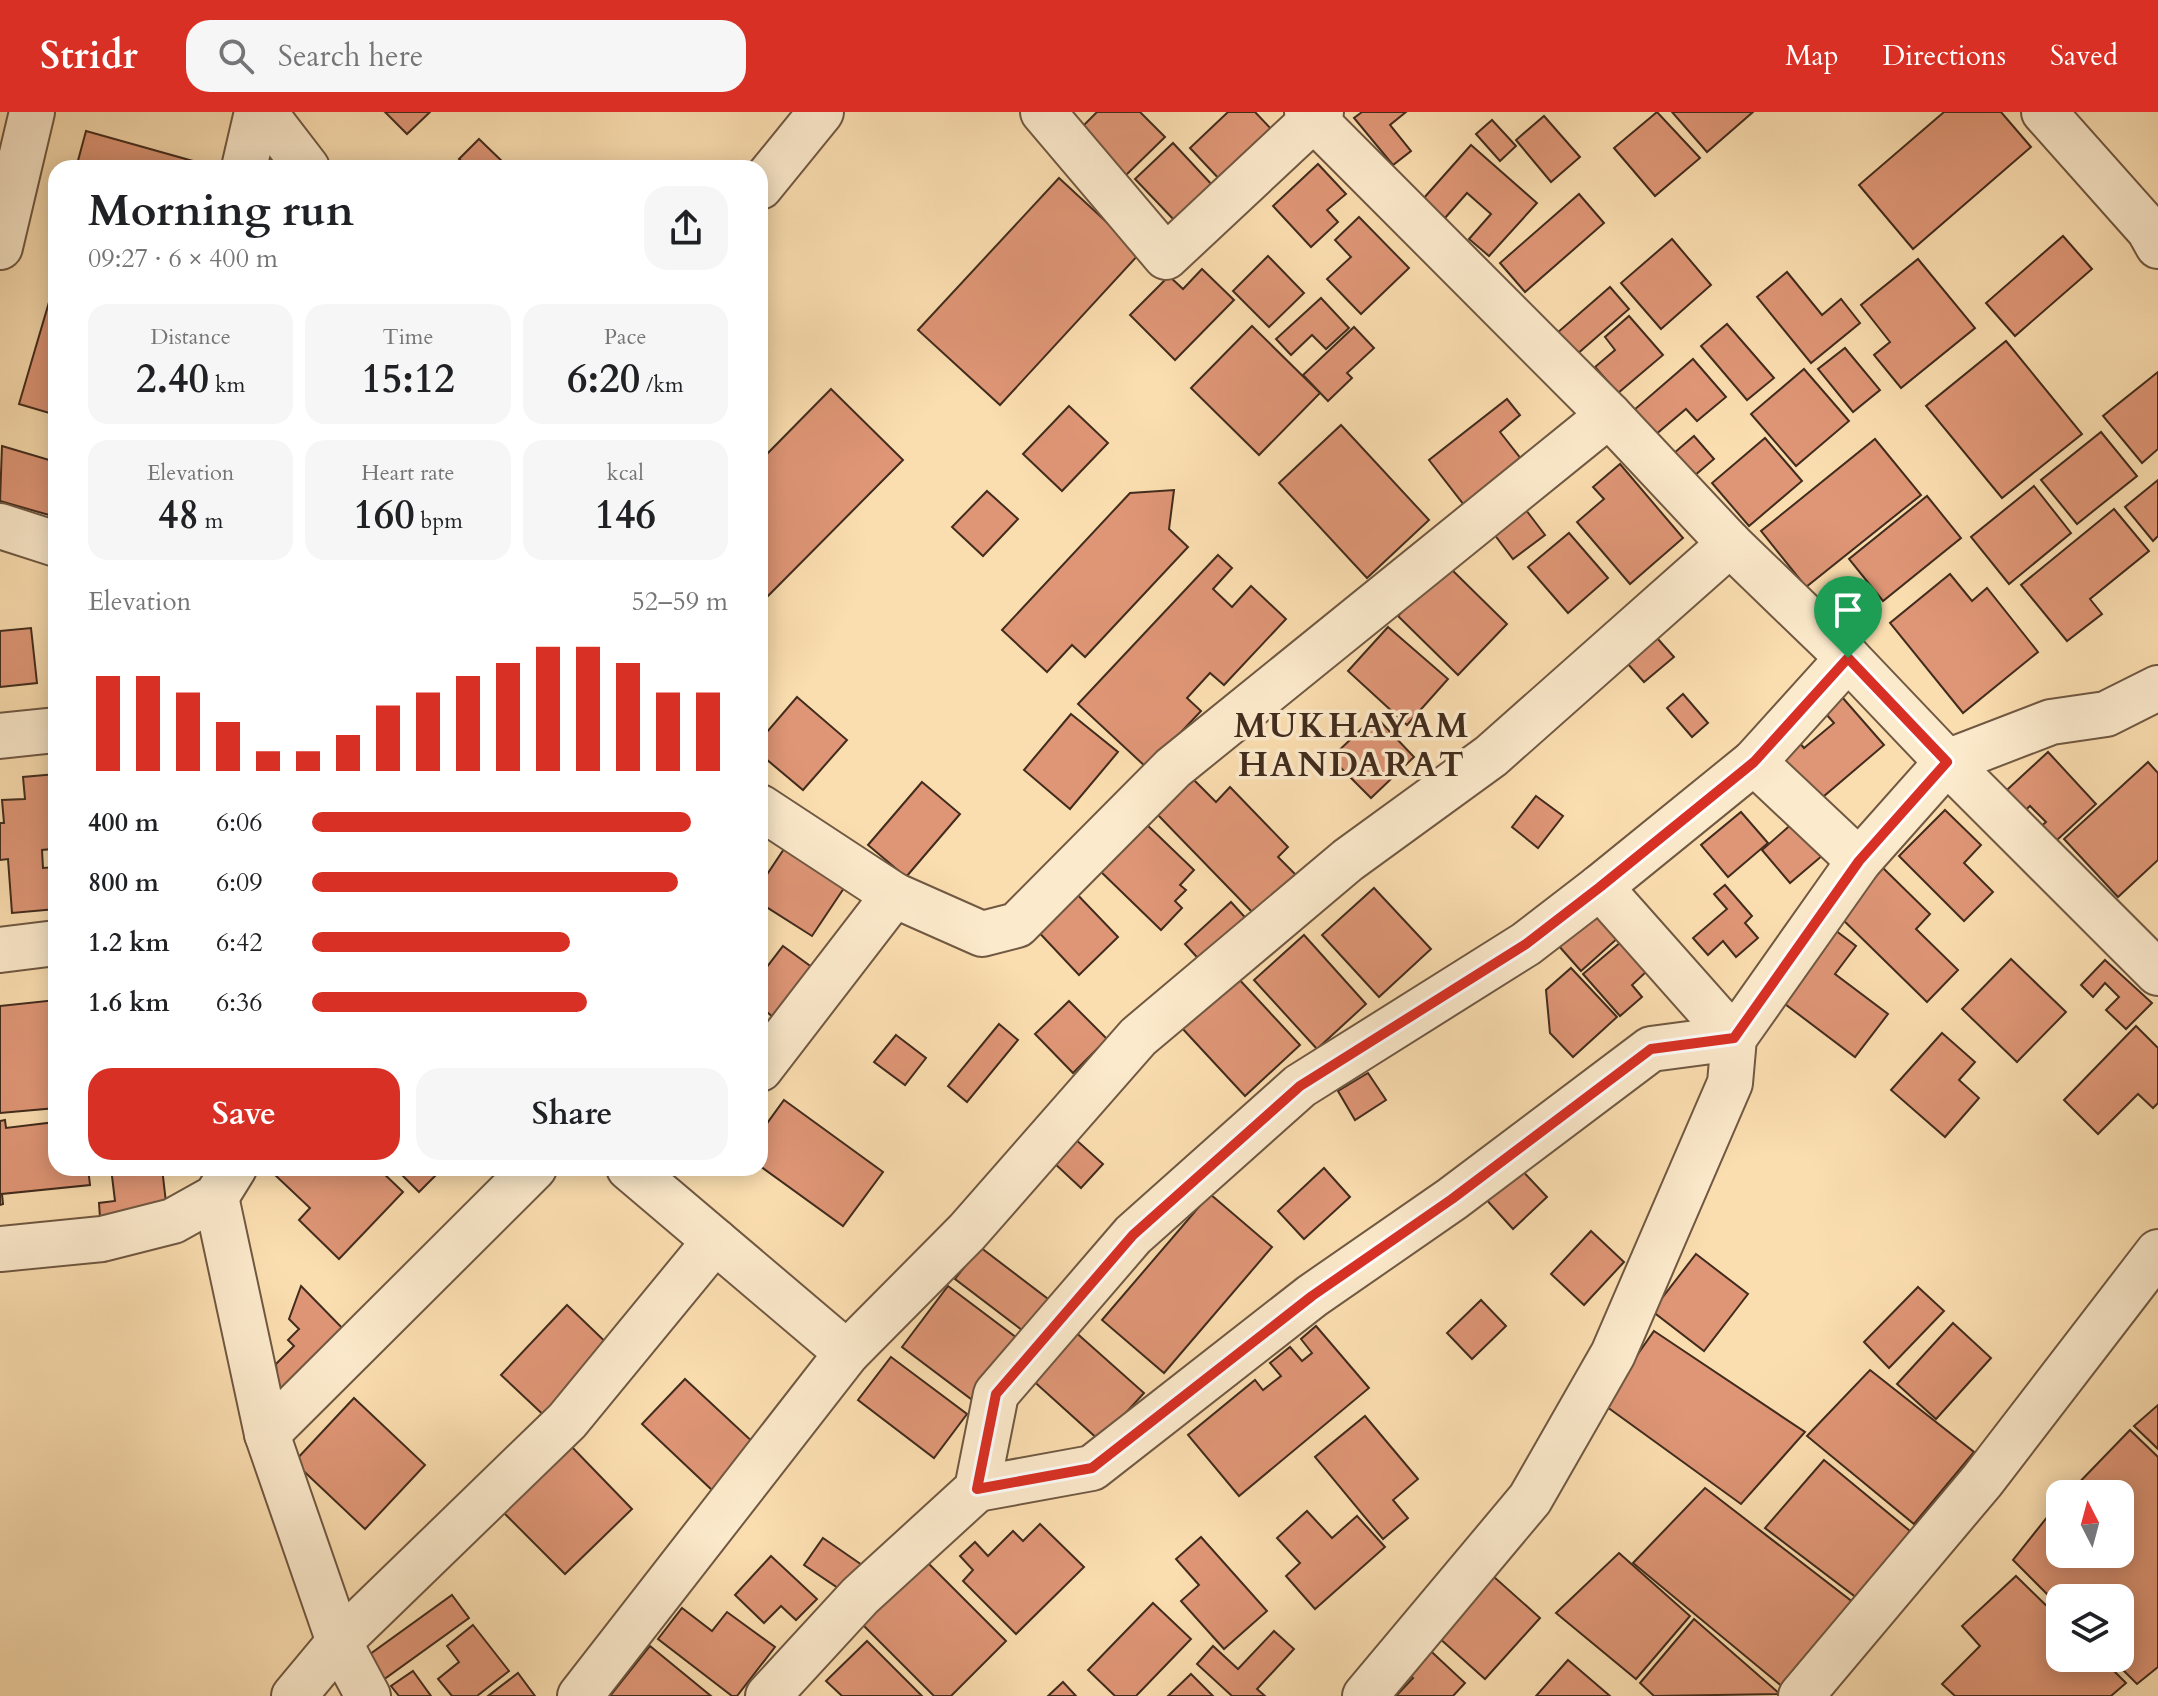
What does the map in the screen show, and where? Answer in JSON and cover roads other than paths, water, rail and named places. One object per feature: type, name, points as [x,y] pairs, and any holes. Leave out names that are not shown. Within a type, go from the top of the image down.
[{"type":"street","points":[[0,247],[32,112]]},
{"type":"street","points":[[246,160],[257,112]]},
{"type":"street","points":[[264,112],[301,160]]},
{"type":"street","points":[[768,177],[821,112]]},
{"type":"street","points":[[1043,112],[1166,257],[1314,115],[1609,415],[1730,544],[1848,658],[2158,973]]},
{"type":"street","points":[[2044,112],[2149,230],[2158,246]]},
{"type":"street","points":[[768,812],[894,895],[982,934],[1017,925],[1173,768],[1609,415]]},
{"type":"street","points":[[0,526],[48,541]]},
{"type":"street","points":[[580,1696],[847,1353],[967,1232],[1138,1037],[1348,860],[1491,756],[1730,544]]},
{"type":"street","points":[[977,1489],[996,1394],[1133,1235],[1300,1086],[1526,944],[1600,887],[1754,762],[1848,658]]},
{"type":"street","points":[[1365,1696],[1530,1499],[1613,1354],[1730,1083],[1734,1038],[1859,861],[1947,762],[2051,722],[2106,714],[2158,688]]},
{"type":"street","points":[[0,736],[48,731]]},
{"type":"street","points":[[1754,762],[1859,861]]},
{"type":"street","points":[[1600,887],[1734,1038]]},
{"type":"street","points":[[768,1059],[894,895]]},
{"type":"street","points":[[0,950],[48,944]]},
{"type":"street","points":[[768,1696],[860,1596],[977,1489],[1092,1468],[1312,1296],[1452,1199],[1651,1049],[1734,1038]]},
{"type":"street","points":[[267,1434],[526,1176]]},
{"type":"street","points":[[0,1249],[102,1239],[173,1221],[225,1182],[267,1434],[339,1642],[368,1696]]},
{"type":"street","points":[[673,1182],[715,1241],[847,1353]]},
{"type":"street","points":[[294,1696],[339,1642],[567,1421],[715,1241]]},
{"type":"street","points":[[1801,1696],[1982,1481],[2158,1252]]},
{"type":"district","name":"MUKHAYAM HANDARAT","points":[[1352,746]]}]
